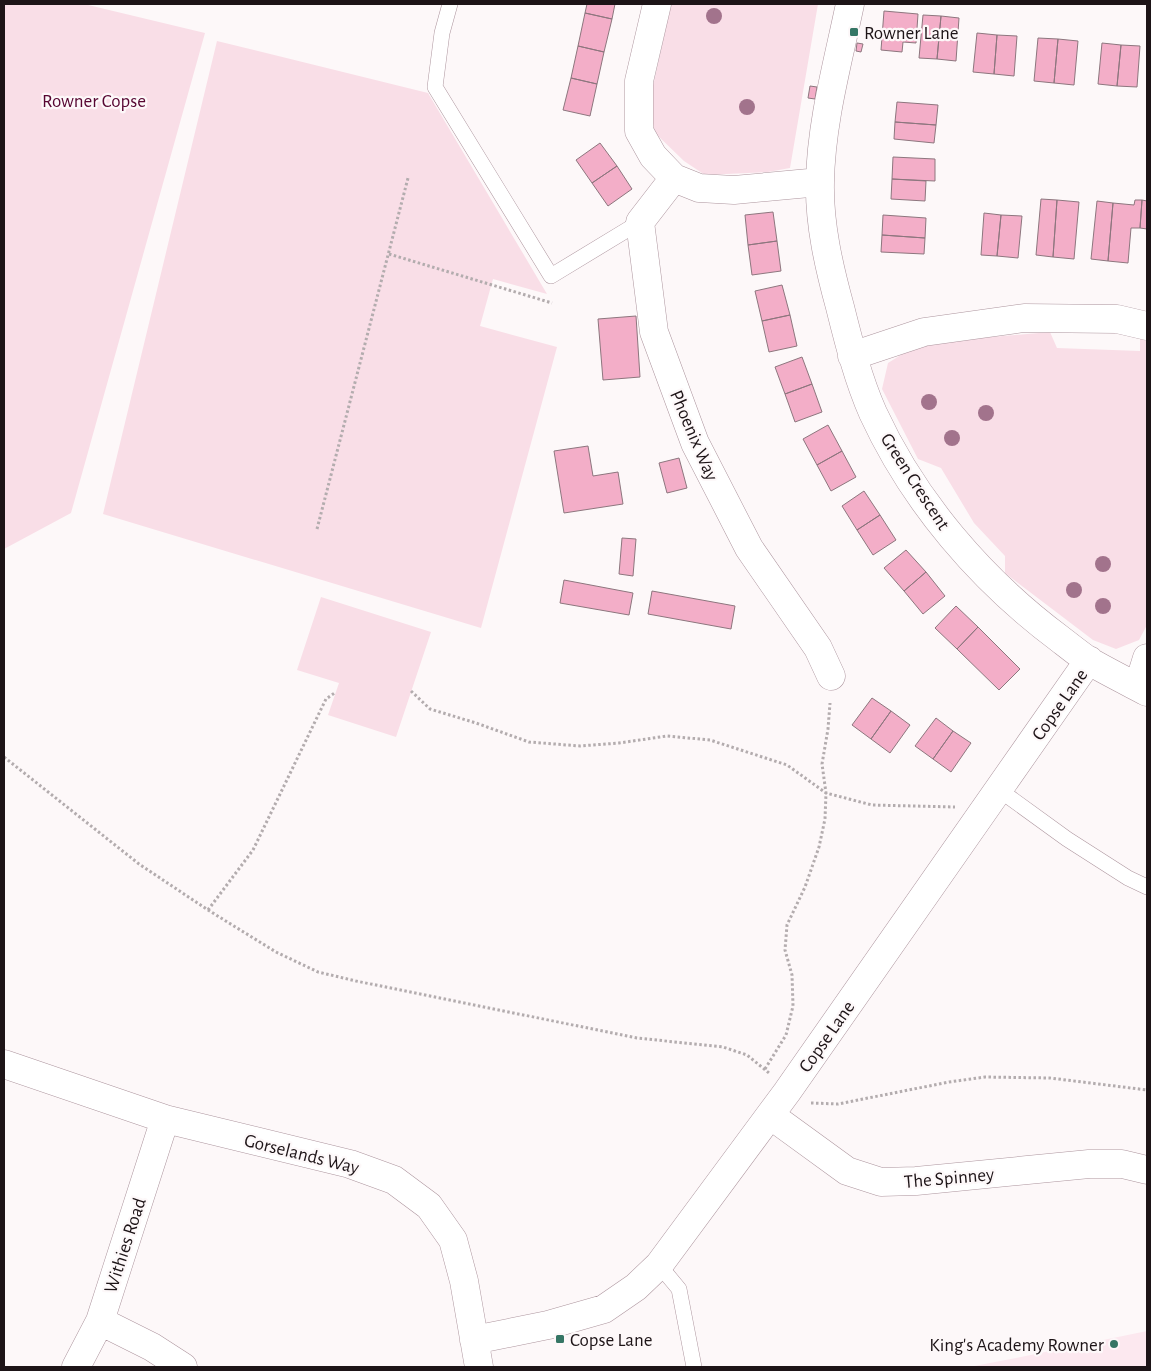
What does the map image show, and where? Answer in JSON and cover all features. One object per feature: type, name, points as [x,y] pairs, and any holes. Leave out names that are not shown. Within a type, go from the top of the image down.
[{"type":"street","points":[[657,4],[638,81],[639,132],[653,156],[674,178],[699,188],[734,190],[820,182]]},
{"type":"street","name":"Green Crescent","points":[[850,4],[824,132],[820,182],[824,235],[835,290],[852,356],[873,412],[893,451],[934,514],[976,565],[1028,615],[1089,660],[1143,689]]},
{"type":"street","points":[[640,222],[674,178]]},
{"type":"street","name":"Phoenix Way","points":[[640,222],[654,332],[695,443],[749,548],[818,648],[831,676]]},
{"type":"street","points":[[852,356],[924,332],[1024,318],[1117,319],[1147,326]]},
{"type":"street","points":[[1143,689],[1147,658]]},
{"type":"street","name":"Copse Lane","points":[[474,1340],[548,1325],[604,1309],[636,1287],[659,1265],[787,1092],[1089,660]]},
{"type":"street","name":"Gorselands Way","points":[[4,1064],[165,1119],[350,1164],[394,1180],[429,1206],[453,1240],[464,1281],[478,1367]]},
{"type":"street","name":"The Spinney","points":[[770,1115],[847,1172],[881,1182],[916,1181],[1089,1164],[1122,1164],[1147,1170]]},
{"type":"street","name":"Withies Road","points":[[76,1367],[100,1321],[165,1119]]},
{"type":"street","points":[[100,1321],[152,1347],[183,1367]]},
{"type":"lane","points":[[450,4],[442,33],[435,86],[551,276],[640,222]]},
{"type":"lane","points":[[992,799],[1067,839],[1128,878],[1147,887]]},
{"type":"lane","points":[[659,1265],[679,1289],[694,1367]]},
{"type":"path","points":[[317,529],[408,178]]},
{"type":"path","points":[[389,254],[552,303]]},
{"type":"path","points":[[765,1069],[786,1036],[793,1006],[792,975],[785,950],[787,925],[805,887],[819,847],[825,819],[826,793],[822,764],[828,729],[831,676]]},
{"type":"path","points":[[411,690],[430,709],[529,742],[580,746],[667,736],[710,740],[786,765],[826,793],[872,805],[992,799]]},
{"type":"path","points":[[208,910],[253,850],[326,699],[336,692]]},
{"type":"path","points":[[4,757],[139,864],[276,952],[318,972],[637,1038],[723,1047],[747,1055],[765,1069],[787,1092],[804,1103],[838,1104],[949,1082],[985,1077],[1050,1078],[1147,1090]]},
{"type":"shaded area","name":"King's Academy Rowner","points":[[1147,1331],[1147,1367],[969,1367],[1016,1358]]},
{"type":"green space","name":"Rowner Copse","points":[[4,4],[84,4],[205,33],[71,513],[4,549]]},
{"type":"green space","points":[[671,4],[818,4],[790,168],[768,172],[705,175],[684,161],[655,133],[649,104]]},
{"type":"green space","points":[[217,41],[428,93],[547,294],[493,279],[480,326],[557,347],[481,628],[103,514]]},
{"type":"green space","points":[[1050,332],[1057,348],[1140,351],[1140,336],[1147,342],[1147,625],[1139,640],[1116,649],[1093,640],[1005,573],[1005,556],[974,523],[941,468],[918,459],[882,389],[888,363],[920,343]]},
{"type":"green space","points":[[321,597],[431,632],[396,737],[328,715],[339,683],[297,670]]},
{"type":"building","points":[[587,4],[615,4],[612,19],[585,13]]},
{"type":"building","points":[[884,11],[918,14],[916,43],[903,42],[902,52],[881,50]]},
{"type":"building","points":[[585,13],[612,19],[604,52],[578,46]]},
{"type":"building","points":[[923,15],[941,16],[937,59],[919,58]]},
{"type":"building","points":[[941,16],[959,18],[956,61],[937,59]]},
{"type":"building","points":[[977,33],[997,35],[994,74],[973,72]]},
{"type":"building","points":[[997,35],[1017,36],[1014,76],[994,74]]},
{"type":"building","points":[[1038,38],[1058,39],[1054,83],[1034,81]]},
{"type":"building","points":[[1058,39],[1078,41],[1074,85],[1054,83]]},
{"type":"building","points":[[857,43],[863,44],[861,52],[856,51]]},
{"type":"building","points":[[1102,43],[1121,45],[1117,86],[1098,84]]},
{"type":"building","points":[[1121,45],[1140,46],[1137,87],[1117,86]]},
{"type":"building","points":[[578,46],[604,52],[597,84],[571,78]]},
{"type":"building","points":[[571,78],[597,84],[590,116],[563,110]]},
{"type":"building","points":[[810,86],[817,87],[815,99],[808,98]]},
{"type":"building","points":[[897,102],[938,105],[936,125],[895,122]]},
{"type":"building","points":[[895,122],[936,125],[934,143],[894,139]]},
{"type":"building","points":[[600,143],[617,166],[592,183],[576,160]]},
{"type":"building","points":[[893,157],[935,159],[935,181],[892,179]]},
{"type":"building","points":[[617,166],[632,189],[608,206],[592,183]]},
{"type":"building","points":[[892,179],[926,181],[925,201],[891,199]]},
{"type":"building","points":[[1041,199],[1057,200],[1053,257],[1036,255]]},
{"type":"building","points":[[1057,200],[1079,202],[1074,259],[1053,257]]},
{"type":"building","points":[[1135,200],[1142,200],[1140,228],[1131,228],[1128,263],[1108,261],[1113,203],[1134,205]]},
{"type":"building","points":[[1142,200],[1147,201],[1147,229],[1140,228]]},
{"type":"building","points":[[1097,201],[1113,203],[1108,261],[1091,259]]},
{"type":"building","points":[[773,212],[777,241],[748,245],[745,215]]},
{"type":"building","points":[[984,213],[1001,215],[997,256],[981,255]]},
{"type":"building","points":[[883,215],[926,218],[925,238],[882,235]]},
{"type":"building","points":[[1001,215],[1022,216],[1018,258],[997,256]]},
{"type":"building","points":[[882,235],[925,238],[924,254],[881,252]]},
{"type":"building","points":[[777,241],[781,271],[752,275],[748,245]]},
{"type":"building","points":[[782,285],[790,315],[762,321],[755,291]]},
{"type":"building","points":[[790,315],[797,346],[769,352],[762,321]]},
{"type":"building","points":[[636,316],[640,377],[603,380],[598,319]]},
{"type":"building","points":[[802,357],[812,384],[785,394],[775,367]]},
{"type":"building","points":[[812,384],[822,412],[795,422],[785,394]]},
{"type":"building","points":[[828,425],[842,451],[817,465],[803,439]]},
{"type":"building","points":[[588,446],[593,476],[618,472],[623,504],[564,513],[554,451]]},
{"type":"building","points":[[842,451],[856,477],[831,491],[817,465]]},
{"type":"building","points":[[679,458],[687,488],[667,493],[659,463]]},
{"type":"building","points":[[864,491],[880,515],[857,530],[842,506]]},
{"type":"building","points":[[880,515],[896,540],[873,555],[857,530]]},
{"type":"building","points":[[622,538],[636,539],[633,576],[619,574]]},
{"type":"building","points":[[906,550],[926,572],[904,591],[884,568]]},
{"type":"building","points":[[926,572],[945,596],[923,614],[904,591]]},
{"type":"building","points":[[564,580],[633,593],[629,615],[560,603]]},
{"type":"building","points":[[652,591],[735,606],[731,629],[648,614]]},
{"type":"building","points":[[956,606],[978,627],[957,649],[935,628]]},
{"type":"building","points":[[978,627],[1020,669],[999,690],[957,649]]},
{"type":"building","points":[[872,698],[891,711],[871,739],[852,725]]},
{"type":"building","points":[[891,711],[910,725],[890,753],[871,739]]},
{"type":"building","points":[[936,718],[953,731],[933,759],[915,746]]},
{"type":"building","points":[[953,731],[971,743],[951,772],[933,759]]},
{"type":"place","name":"Rowner Lane","points":[[854,32]]},
{"type":"place","name":"Copse Lane","points":[[560,1339]]},
{"type":"place","name":"King's Academy Rowner","points":[[1114,1344]]}]
